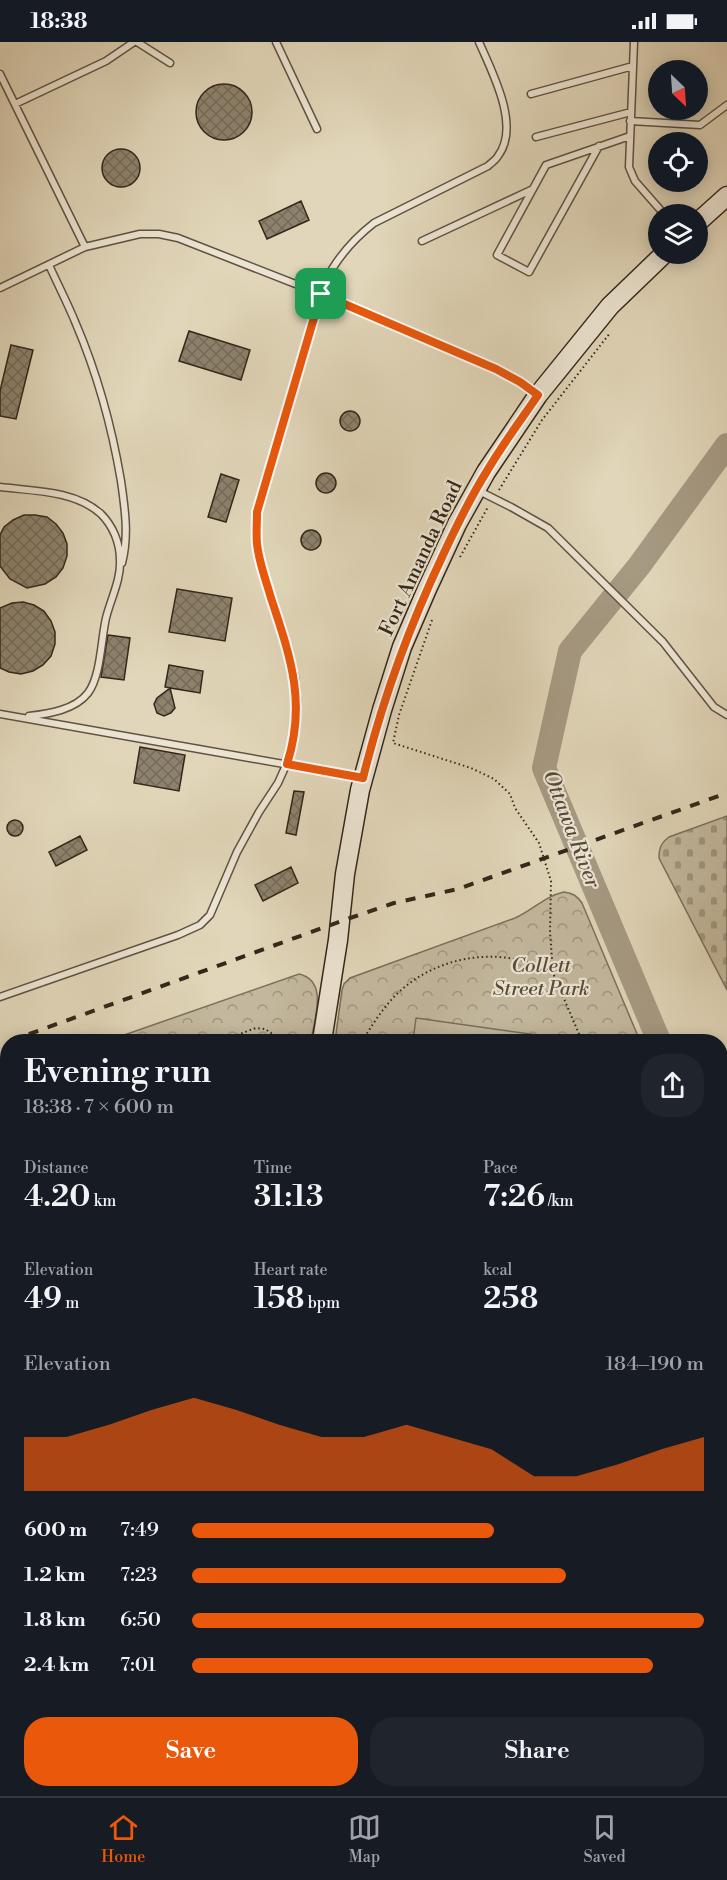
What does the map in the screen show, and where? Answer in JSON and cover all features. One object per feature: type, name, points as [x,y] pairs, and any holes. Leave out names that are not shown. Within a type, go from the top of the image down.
[{"type":"street","points":[[708,213],[727,196]]},
{"type":"street","name":"Fort Amanda Road","points":[[323,1034],[338,940],[345,874],[363,778],[402,647],[427,589],[476,490],[538,395],[610,306],[663,264]]},
{"type":"lane","points":[[15,104],[106,61],[135,42],[170,63]]},
{"type":"lane","points":[[276,42],[318,129]]},
{"type":"lane","points":[[0,997],[178,935],[206,921],[237,852],[278,783],[287,764],[294,738],[297,700],[295,678],[257,544],[257,512],[321,294],[331,268],[357,236],[374,223],[488,166],[498,156],[505,143],[507,130],[505,112],[499,89],[479,42]]},
{"type":"lane","points":[[634,42],[629,166],[635,181],[655,204]]},
{"type":"lane","points":[[531,94],[633,66]]},
{"type":"lane","points":[[0,74],[85,247]]},
{"type":"lane","points":[[630,121],[700,125],[727,105]]},
{"type":"lane","points":[[536,137],[631,112]]},
{"type":"lane","points":[[600,146],[529,272],[497,255],[546,165],[600,146],[630,136]]},
{"type":"lane","points":[[423,241],[532,190]]},
{"type":"lane","points":[[0,288],[85,247],[140,234],[159,234],[178,238],[321,294],[496,369],[538,395]]},
{"type":"lane","points":[[21,717],[66,708],[87,694],[94,679],[106,618],[125,553],[125,507],[119,468],[105,411],[76,324],[49,266]]},
{"type":"lane","points":[[0,487],[54,494],[73,499],[95,510],[108,523],[117,541],[120,572]]},
{"type":"lane","points":[[476,490],[548,528],[663,642],[714,707],[727,715]]},
{"type":"lane","points":[[0,714],[363,778]]},
{"type":"path","points":[[459,560],[493,499],[542,420],[615,327]]},
{"type":"path","points":[[433,619],[399,715],[393,743],[418,753],[471,768],[494,779],[510,795],[515,808],[539,843],[552,881],[550,932],[553,973],[579,1034]]},
{"type":"path","points":[[367,1034],[400,991],[442,966],[464,958],[492,956],[538,965],[553,973]]},
{"type":"path","points":[[239,1034],[261,1028],[271,1034]]},
{"type":"green space","points":[[727,816],[727,990],[659,858],[659,851],[669,837]]},
{"type":"green space","name":"Collett Street Park","points":[[564,892],[570,893],[582,903],[637,1034],[336,1034],[342,990],[350,978],[515,918]]},
{"type":"green space","points":[[299,974],[314,984],[317,992],[312,1034],[127,1034]]},
{"type":"green space","points":[[416,1018],[530,1034],[414,1034]]},
{"type":"building","points":[[224,84],[235,86],[244,92],[250,101],[252,112],[250,123],[244,132],[235,138],[224,140],[213,138],[204,132],[198,123],[196,112],[198,101],[204,92],[213,86]]},
{"type":"building","points":[[121,149],[134,155],[140,168],[134,181],[121,187],[108,181],[102,168],[108,155]]},
{"type":"building","points":[[301,201],[309,220],[267,239],[259,221]]},
{"type":"building","points":[[189,331],[250,350],[241,380],[179,361]]},
{"type":"building","points":[[11,345],[33,350],[16,419],[0,416],[0,391]]},
{"type":"building","points":[[346,411],[354,411],[360,417],[360,425],[354,431],[346,431],[340,425],[340,417]]},
{"type":"building","points":[[322,473],[330,473],[336,479],[336,487],[330,493],[322,493],[316,487],[316,479]]},
{"type":"building","points":[[221,474],[239,480],[226,522],[208,517]]},
{"type":"building","points":[[24,515],[47,517],[63,533],[67,544],[67,556],[63,568],[56,577],[45,584],[27,588],[10,579],[0,566],[0,535],[4,527]]},
{"type":"building","points":[[307,530],[315,530],[321,536],[321,544],[315,550],[307,550],[301,544],[301,536]]},
{"type":"building","points":[[177,589],[232,598],[225,641],[169,632]]},
{"type":"building","points":[[23,602],[44,611],[55,632],[55,644],[51,656],[43,665],[21,674],[0,668],[0,608],[12,603]]},
{"type":"building","points":[[108,635],[130,638],[124,680],[101,677]]},
{"type":"building","points":[[169,665],[203,671],[200,693],[165,687]]},
{"type":"building","points":[[170,688],[175,708],[164,716],[157,713],[154,704],[157,698]]},
{"type":"building","points":[[140,747],[185,755],[179,791],[134,783]]},
{"type":"building","points":[[294,791],[304,792],[296,835],[286,833]]},
{"type":"building","points":[[15,820],[23,828],[15,836],[7,828]]},
{"type":"building","points":[[80,836],[87,850],[56,866],[49,852]]},
{"type":"building","points":[[291,867],[298,883],[263,901],[255,885]]},
{"type":"waterway","name":"Ottawa River","points":[[656,1034],[544,768],[570,651],[639,566],[727,445]]},
{"type":"railway","points":[[29,1034],[350,918],[394,903],[458,889],[727,793]]},
{"type":"route","points":[[321,294],[496,369],[538,395],[486,472],[427,589],[402,647],[363,778],[287,764],[294,738],[297,700],[295,678],[257,544],[257,512],[321,294]]}]
